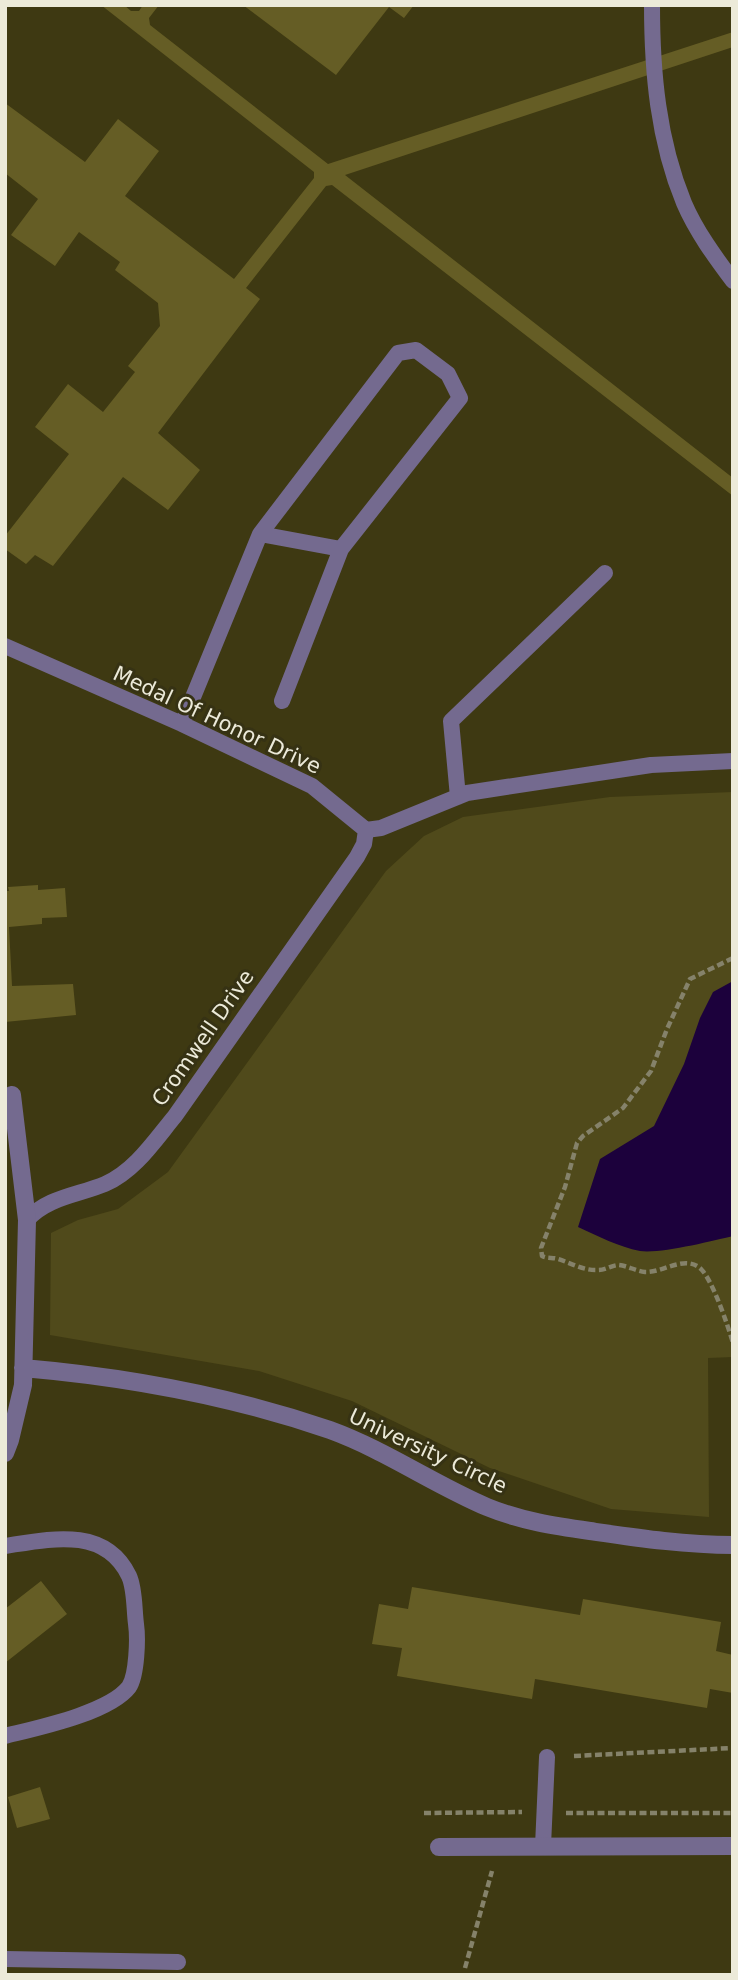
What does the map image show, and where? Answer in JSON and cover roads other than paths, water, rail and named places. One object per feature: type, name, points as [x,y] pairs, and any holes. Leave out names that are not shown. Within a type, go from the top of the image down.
[{"type":"street","points":[[5,1453],[23,1385],[27,1220],[12,1095]]},
{"type":"street","name":"University Circle","points":[[23,1368],[93,1374],[160,1386],[269,1412],[330,1430],[489,1507],[541,1525],[651,1541],[733,1545]]},
{"type":"street","points":[[439,1847],[733,1846]]},
{"type":"lane","points":[[652,5],[656,93],[666,148],[685,204],[710,249],[733,281]]},
{"type":"lane","points":[[182,724],[260,534],[398,353],[416,350],[448,373],[460,398],[341,549],[282,701]]},
{"type":"lane","points":[[260,534],[341,549]]},
{"type":"lane","points":[[458,797],[451,721],[605,573]]},
{"type":"lane","name":"Medal Of Honor Drive","points":[[5,646],[182,724],[312,786],[366,830]]},
{"type":"lane","points":[[366,830],[380,828],[467,793],[650,765],[733,761]]},
{"type":"lane","name":"Cromwell Drive","points":[[27,1220],[34,1212],[54,1201],[106,1183],[134,1164],[146,1151],[175,1115],[357,857],[364,844],[366,830]]},
{"type":"lane","points":[[5,1546],[76,1538],[115,1554],[130,1578],[139,1644],[130,1686],[105,1705],[5,1736]]},
{"type":"lane","points":[[543,1846],[547,1757]]},
{"type":"lane","points":[[5,1959],[90,1968],[178,1962]]}]
